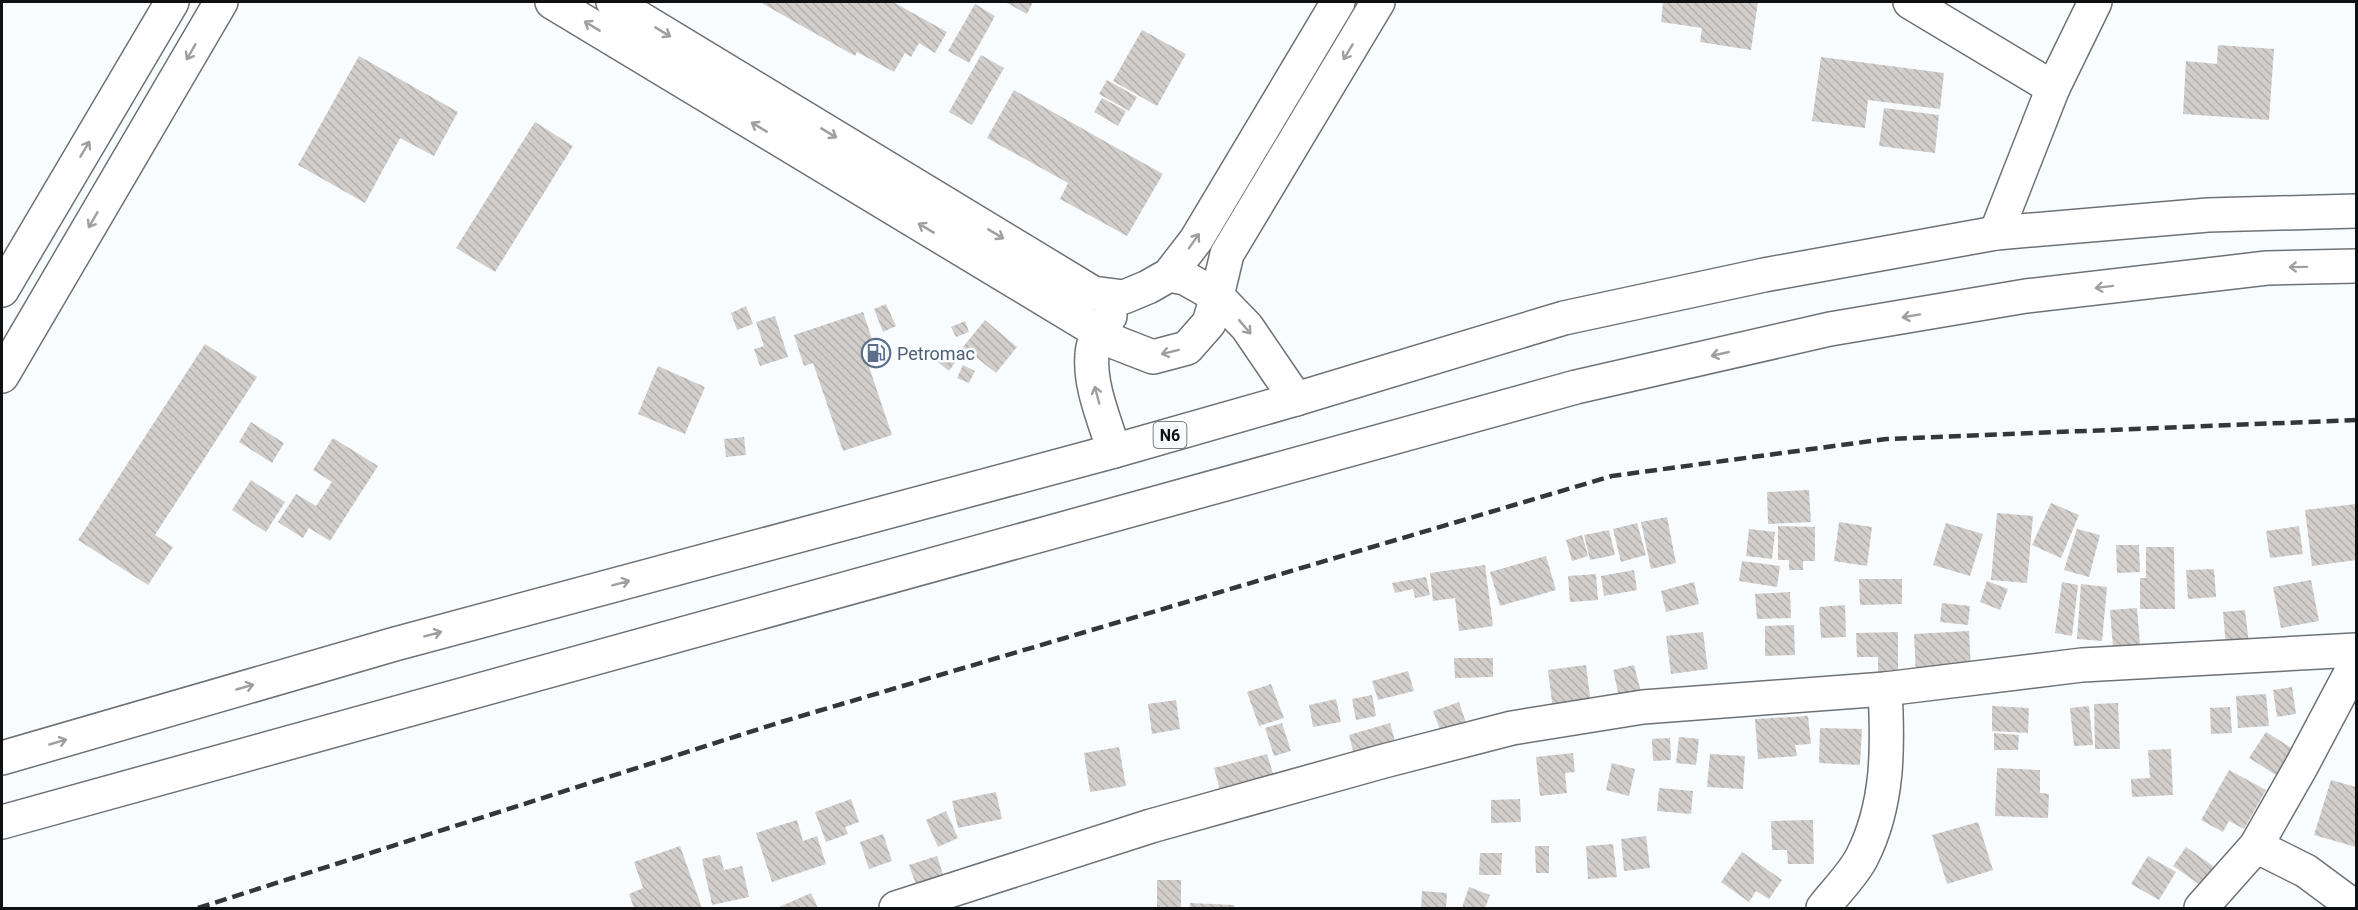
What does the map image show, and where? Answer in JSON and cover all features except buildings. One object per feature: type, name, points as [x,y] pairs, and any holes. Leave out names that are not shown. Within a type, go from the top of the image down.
[{"type":"main road","points":[[2,290],[172,2]]},
{"type":"main road","points":[[2,376],[221,2]]},
{"type":"main road","points":[[552,2],[1098,332],[1117,343],[1153,357],[1187,348],[1209,323],[1227,254],[1378,2]]},
{"type":"main road","points":[[612,2],[1093,293],[1124,297]]},
{"type":"main road","points":[[1114,450],[1095,388],[1092,354],[1098,332],[1124,297],[1169,275],[1196,240],[1338,2]]},
{"type":"main road","points":[[1910,2],[2054,88]]},
{"type":"main road","points":[[1996,233],[2054,88],[2096,2]]},
{"type":"main road","name":"N6","points":[[2,758],[395,644],[1296,399],[1564,318],[1764,275],[1996,233],[2208,215],[2356,210]]},
{"type":"main road","points":[[2,822],[1576,387],[1830,329],[2026,296],[2267,268],[2356,266]]},
{"type":"main road","points":[[1169,275],[1185,278],[1217,296],[1247,327],[1296,399]]},
{"type":"main road","points":[[896,909],[1151,826],[1372,764],[1512,728],[1643,707],[1885,689],[2082,665],[2356,650]]},
{"type":"main road","points":[[2201,909],[2256,846],[2356,663]]},
{"type":"main road","points":[[1823,909],[1862,858],[1882,803],[1887,740],[1885,689]]},
{"type":"main road","points":[[2256,846],[2306,871],[2356,908]]},
{"type":"railway","points":[[198,908],[781,722],[1612,476],[1886,439],[2356,420]]},
{"type":"place","name":"Petromac","points":[[876,353]]}]
